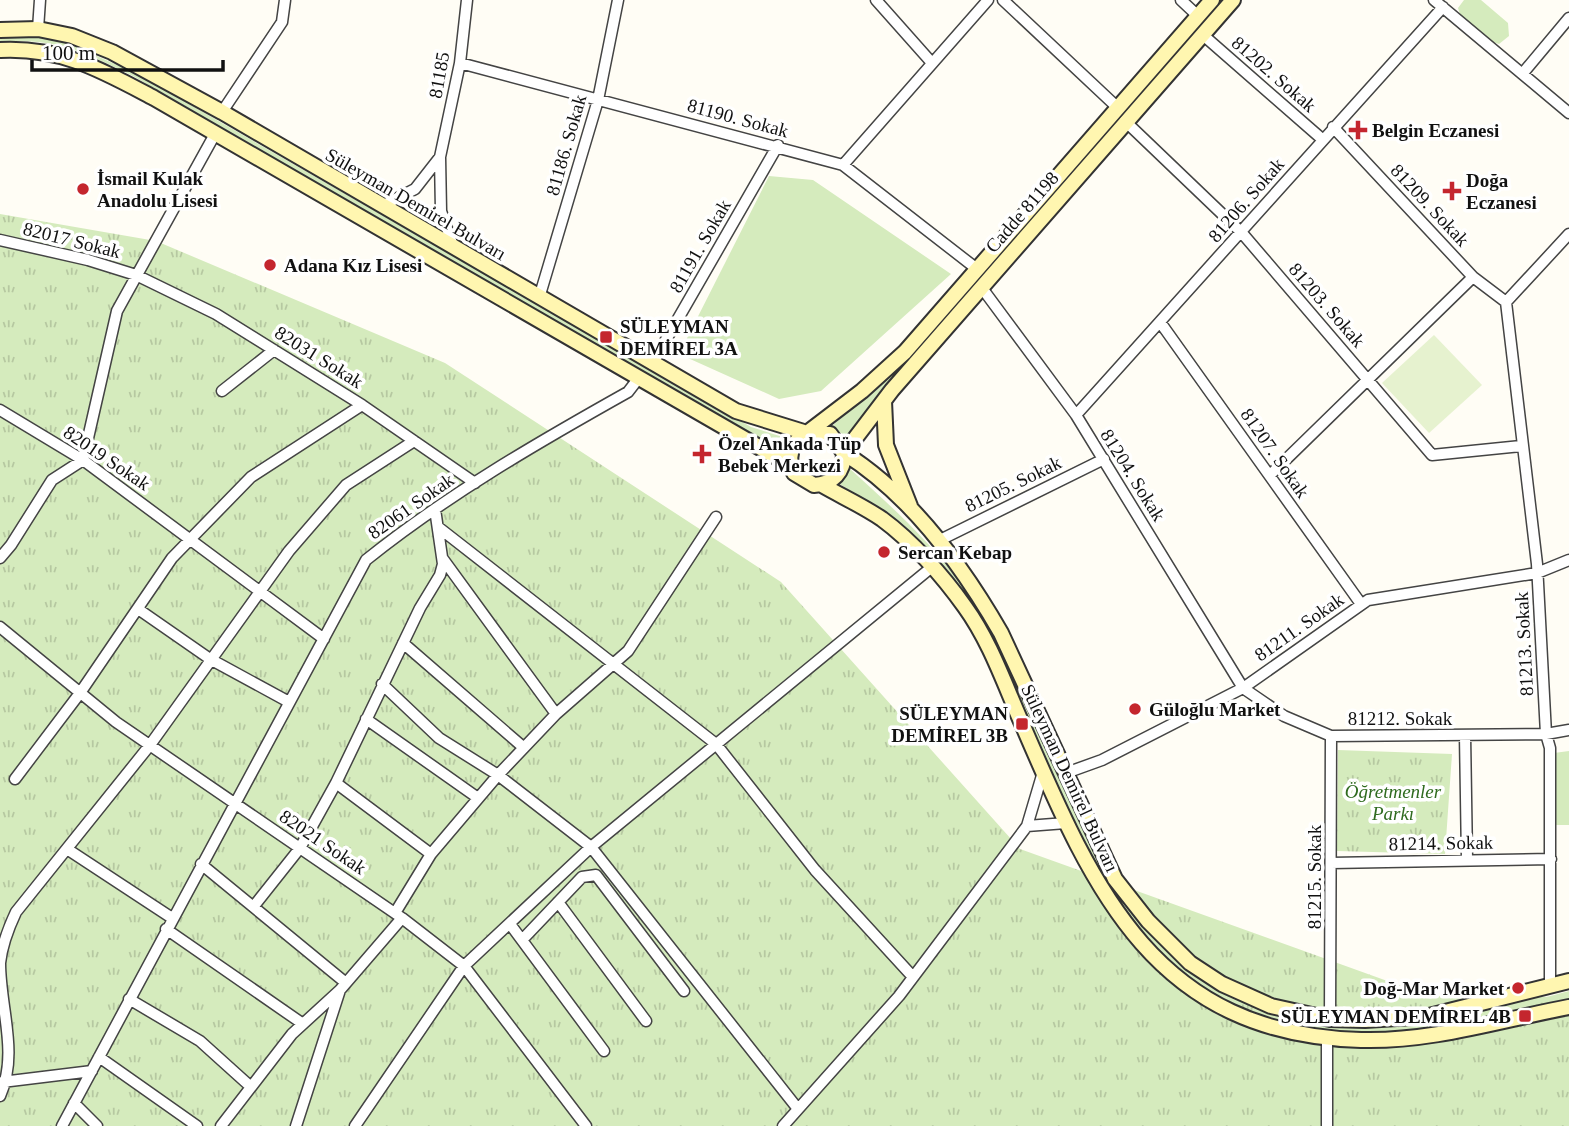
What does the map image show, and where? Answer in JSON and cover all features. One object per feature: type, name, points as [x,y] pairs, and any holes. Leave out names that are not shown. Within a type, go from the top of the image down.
[{"type":"main road","name":"Cadde 81198","points":[[844,453],[884,400],[982,288],[1212,0]]},
{"type":"main road","name":"Cadde 81198","points":[[807,433],[863,391],[905,352],[1121,115],[1203,35],[1233,0]]},
{"type":"main road","name":"Süleyman Demirel Bulvarı","points":[[0,30],[38,29],[72,36],[112,52],[222,112],[736,411],[807,433]]},
{"type":"main road","name":"Süleyman Demirel Bulvarı","points":[[0,50],[28,48],[64,54],[144,93],[790,465]]},
{"type":"main road","points":[[884,400],[886,445],[912,512]]},
{"type":"main road","points":[[807,433],[830,434],[844,453],[842,470],[837,477],[822,485],[799,479],[790,465],[794,442],[807,433]]},
{"type":"main road","name":"Süleyman Demirel Bulvarı","points":[[844,453],[865,466],[912,512],[979,594],[1001,633],[1115,879],[1148,921],[1190,963],[1222,984],[1271,1006],[1330,1019],[1429,1016],[1569,981]]},
{"type":"main road","name":"Süleyman Demirel Bulvarı","points":[[822,485],[883,520],[932,567],[965,608],[989,649],[1043,772],[1098,886],[1130,933],[1180,981],[1213,1003],[1264,1026],[1328,1038],[1363,1040],[1431,1037],[1569,1007]]},
{"type":"street","points":[[38,29],[40,0]]},
{"type":"street","points":[[222,112],[282,22],[285,0]]},
{"type":"street","name":"81185","points":[[453,247],[441,211],[440,156],[460,63],[467,0]]},
{"type":"street","name":"81186. Sokak","points":[[539,298],[598,100],[618,0]]},
{"type":"street","points":[[876,0],[932,63]]},
{"type":"street","points":[[843,165],[988,0]]},
{"type":"street","name":"81203. Sokak","points":[[1003,0],[1242,233],[1432,455],[1521,446]]},
{"type":"street","points":[[1181,0],[1198,16]]},
{"type":"street","points":[[1438,4],[1569,113]]},
{"type":"street","name":"81206. Sokak","points":[[1076,415],[1242,233],[1438,4]]},
{"type":"street","points":[[1523,73],[1569,18]]},
{"type":"street","name":"81202. Sokak","points":[[1203,35],[1322,139]]},
{"type":"street","name":"81190. Sokak","points":[[460,63],[778,145],[843,165],[977,270]]},
{"type":"street","name":"81209. Sokak","points":[[1333,127],[1473,277],[1506,302]]},
{"type":"street","points":[[0,558],[52,480],[83,460],[117,311],[215,134]]},
{"type":"street","name":"81191. Sokak","points":[[652,364],[778,145]]},
{"type":"street","name":"81185","points":[[382,206],[415,189],[440,156]]},
{"type":"street","points":[[1506,302],[1569,234]]},
{"type":"street","name":"82017 Sokak","points":[[0,240],[88,260],[136,275]]},
{"type":"street","name":"82031 Sokak","points":[[136,275],[216,314],[362,405],[475,483]]},
{"type":"street","points":[[1270,475],[1473,277]]},
{"type":"street","name":"81204. Sokak","points":[[982,288],[1076,415],[1243,688]]},
{"type":"street","name":"81213. Sokak","points":[[1506,302],[1537,573],[1546,734],[1550,748],[1550,986]]},
{"type":"street","name":"81207. Sokak","points":[[1160,322],[1361,604]]},
{"type":"street","points":[[222,391],[274,350]]},
{"type":"street","name":"82061 Sokak","points":[[62,1126],[366,560],[475,483],[628,392],[638,379]]},
{"type":"street","points":[[15,779],[79,693],[172,558],[251,477],[362,405]]},
{"type":"street","name":"82019 Sokak","points":[[0,410],[83,460],[324,639]]},
{"type":"street","points":[[0,1097],[8,1037],[0,966],[4,937],[16,912],[150,745],[289,551],[346,485],[414,441]]},
{"type":"street","name":"81205. Sokak","points":[[938,541],[1104,459]]},
{"type":"street","points":[[254,906],[300,848],[336,783],[382,684],[440,575],[443,558],[435,509]]},
{"type":"street","points":[[221,1126],[303,1024],[343,987],[398,915],[430,854],[523,747],[628,651],[716,517]]},
{"type":"street","points":[[438,527],[716,744],[815,870],[913,977]]},
{"type":"street","points":[[443,558],[556,714]]},
{"type":"street","name":"81211. Sokak","points":[[1066,773],[1102,760],[1243,688],[1368,600],[1537,573],[1569,560]]},
{"type":"street","points":[[355,1126],[464,966],[591,847],[932,567]]},
{"type":"street","points":[[138,608],[211,659],[289,702]]},
{"type":"street","name":"82021 Sokak","points":[[0,627],[79,693],[150,745],[398,915],[464,966],[586,1126]]},
{"type":"street","points":[[403,643],[523,747]]},
{"type":"street","points":[[382,684],[428,729],[498,775],[591,847],[799,1109]]},
{"type":"street","name":"81212. Sokak","points":[[1243,688],[1284,716],[1331,736],[1546,734],[1569,730]]},
{"type":"street","points":[[366,719],[478,798]]},
{"type":"street","points":[[1465,735],[1467,859]]},
{"type":"street","name":"81215. Sokak","points":[[1330,1019],[1331,736]]},
{"type":"street","points":[[783,1126],[913,977],[1027,826],[1043,772]]},
{"type":"street","points":[[336,783],[430,854]]},
{"type":"street","points":[[1027,826],[1066,822]]},
{"type":"street","points":[[67,849],[172,918]]},
{"type":"street","name":"81214. Sokak","points":[[1331,863],[1551,859]]},
{"type":"street","points":[[201,864],[254,906],[343,987]]},
{"type":"street","points":[[522,940],[585,875],[599,876],[684,991]]},
{"type":"street","points":[[558,902],[646,1021]]},
{"type":"street","points":[[510,924],[604,1051]]},
{"type":"street","points":[[166,929],[303,1024]]},
{"type":"street","points":[[296,1126],[343,987]]},
{"type":"street","points":[[129,999],[200,1041],[251,1087]]},
{"type":"street","points":[[1327,1126],[1328,1038]]},
{"type":"street","points":[[99,1057],[197,1126]]},
{"type":"street","points":[[3,1082],[92,1071]]},
{"type":"street","points":[[74,1103],[97,1126]]},
{"type":"green space","points":[[1219,0],[1223,0],[897,372],[846,436],[831,427],[894,370],[933,328]]},
{"type":"green space","points":[[1464,0],[1481,0],[1508,23],[1509,36],[1499,44],[1493,42],[1461,17],[1458,8]]},
{"type":"green space","points":[[26,35],[61,40],[135,73],[751,427],[786,438],[778,450],[133,76],[69,48],[37,42],[0,42],[0,37]]},
{"type":"green space","points":[[769,176],[813,180],[951,274],[821,391],[779,399],[679,354]]},
{"type":"green space","points":[[0,214],[156,241],[445,363],[781,582],[1020,849],[1429,996],[1569,997],[1569,1126],[0,1126]]},
{"type":"green space","points":[[1434,335],[1482,385],[1429,433],[1382,383]]},
{"type":"green space","points":[[849,468],[930,546],[982,613],[997,637],[1095,851],[1119,895],[1138,922],[1167,953],[1199,978],[1233,997],[1269,1012],[1307,1022],[1347,1027],[1388,1028],[1430,1024],[1482,1014],[1569,991],[1569,998],[1447,1026],[1380,1032],[1332,1029],[1285,1021],[1241,1006],[1200,984],[1163,956],[1129,921],[1101,879],[1071,819],[993,644],[970,602],[927,551],[875,508],[838,483]]},
{"type":"green space","name":"Öğretmenler Parkı","points":[[1338,750],[1452,754],[1445,854],[1337,851]]},
{"type":"green space","points":[[1569,751],[1569,825],[1556,825],[1554,753]]},
{"type":"place","name":"Belgin Eczanesi","points":[[1358,130]]},
{"type":"place","name":"İsmail Kulak Anadolu Lisesi","points":[[83,189]]},
{"type":"place","name":"Doğa Eczanesi","points":[[1452,191]]},
{"type":"place","name":"Adana Kız Lisesi","points":[[270,265]]},
{"type":"place","name":"SÜLEYMAN DEMİREL 3A","points":[[606,337]]},
{"type":"place","name":"Özel Ankada Tüp Bebek Merkezi","points":[[702,454]]},
{"type":"place","name":"Sercan Kebap","points":[[884,552]]},
{"type":"place","name":"Güloğlu Market","points":[[1135,709]]},
{"type":"place","name":"SÜLEYMAN DEMİREL 3B","points":[[1022,724]]},
{"type":"place","name":"Doğ-Mar Market","points":[[1518,988]]},
{"type":"place","name":"SÜLEYMAN DEMİREL 4B","points":[[1525,1016]]}]
